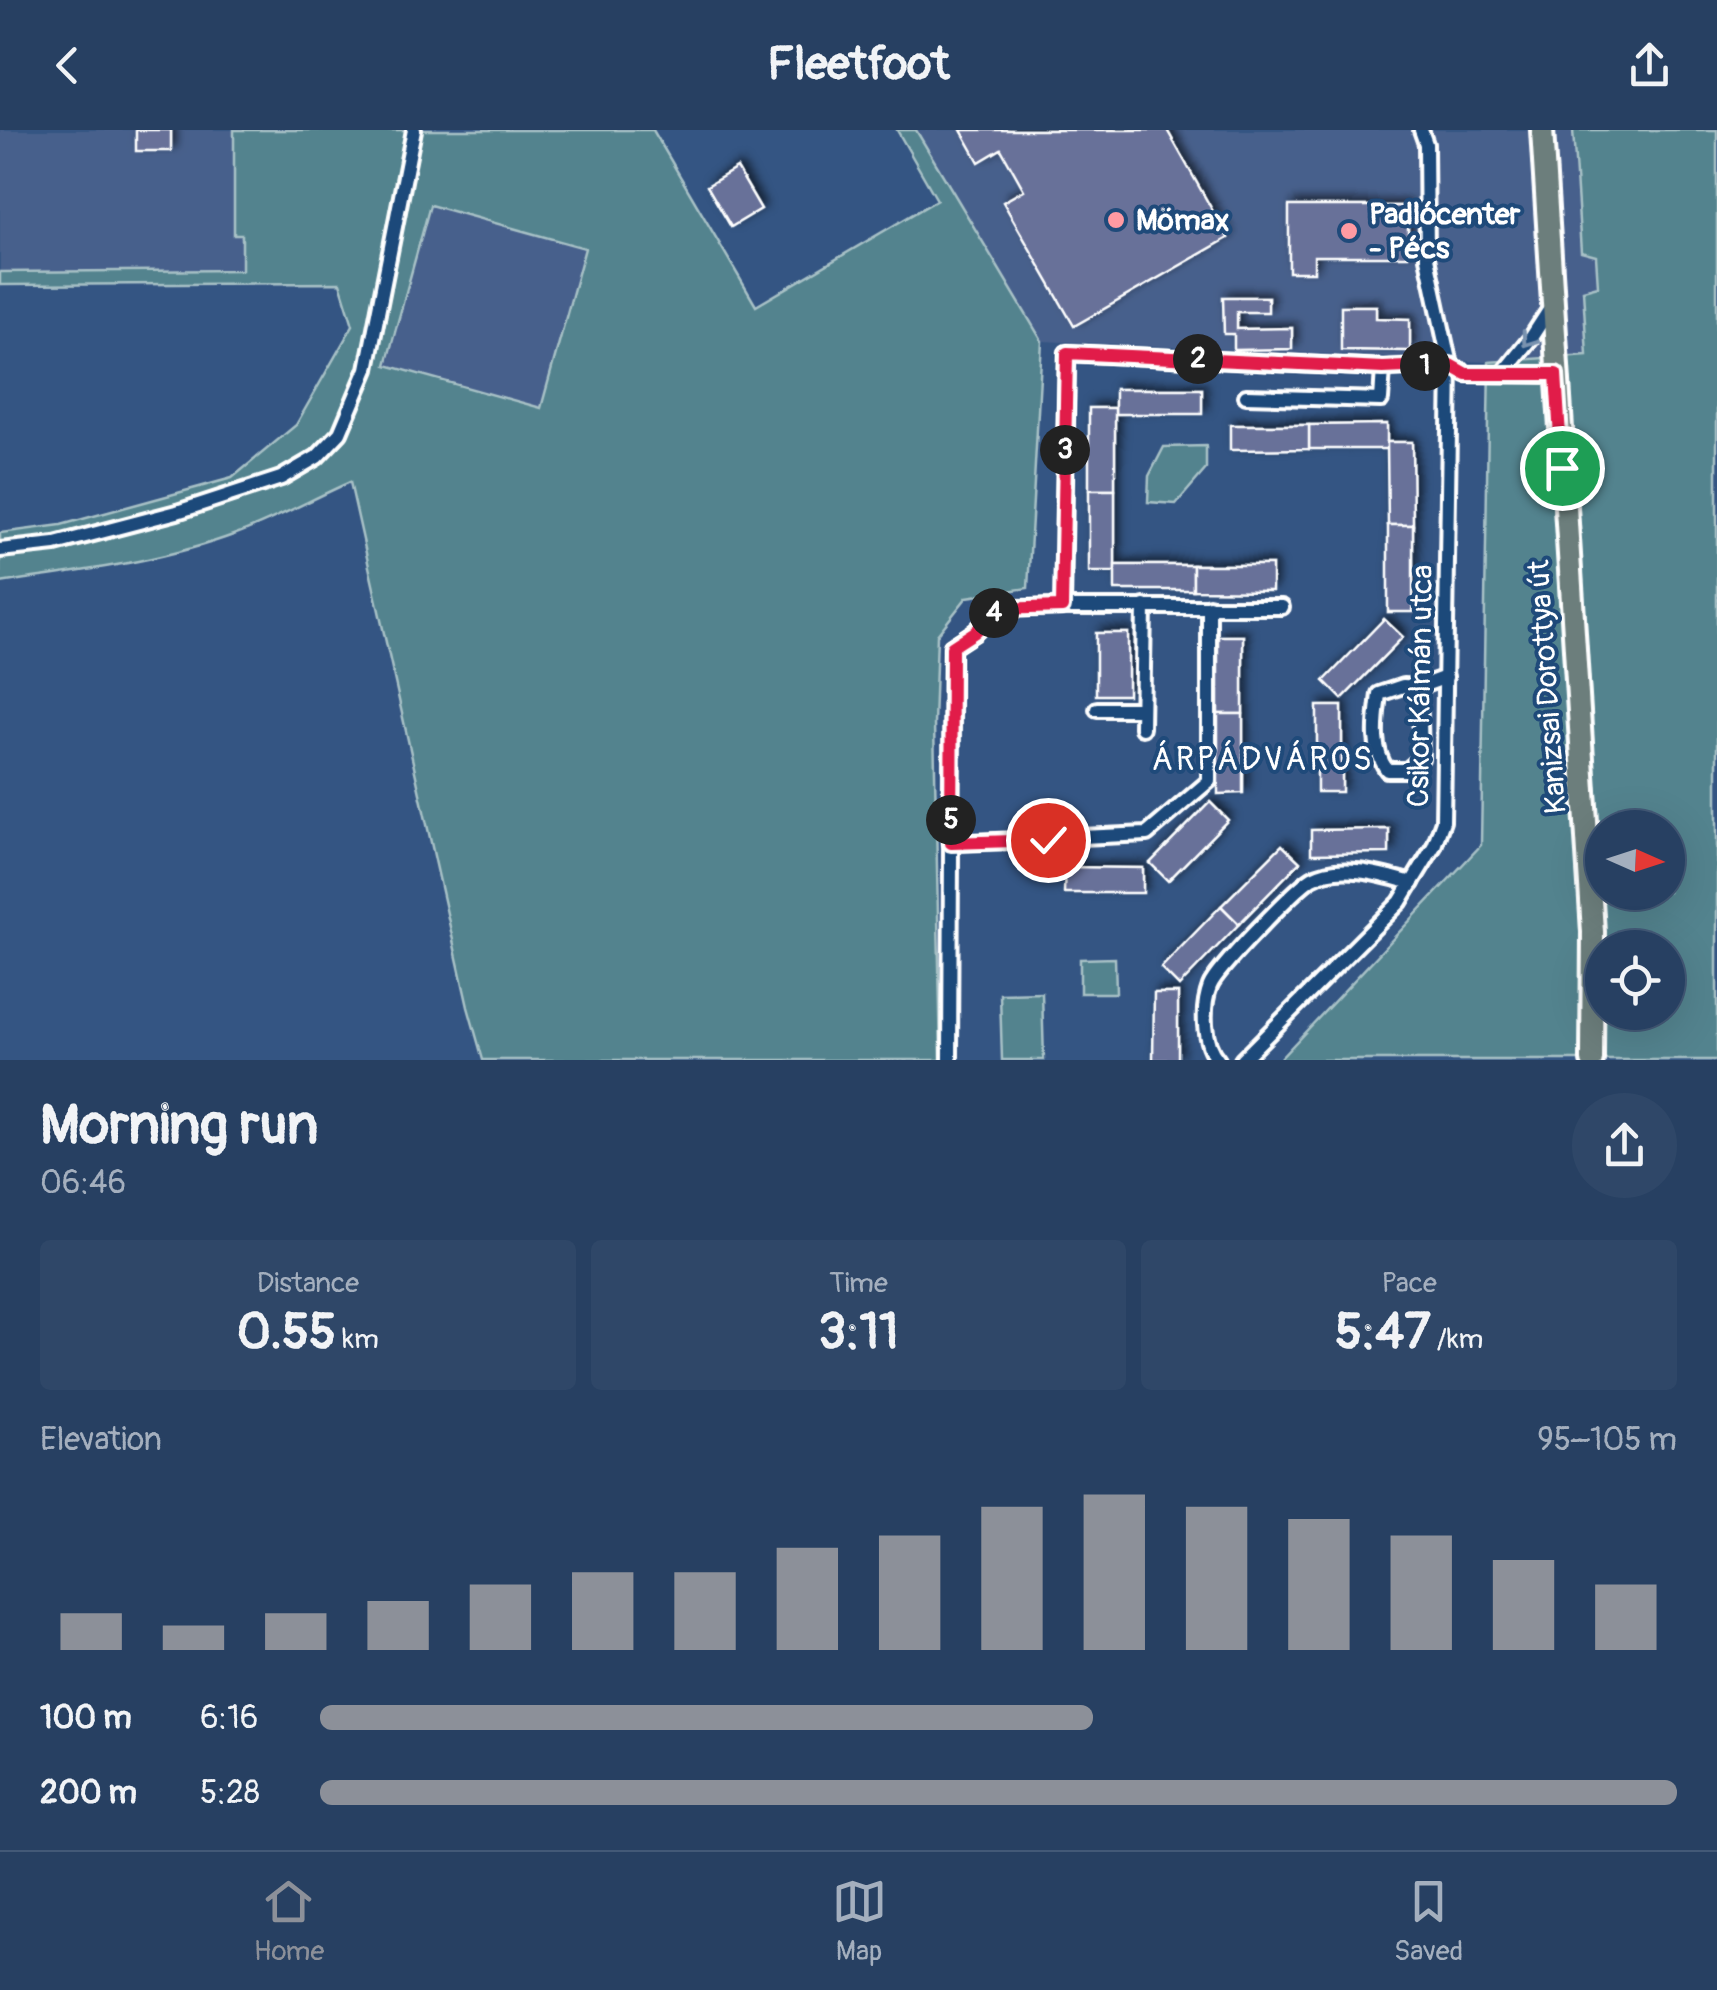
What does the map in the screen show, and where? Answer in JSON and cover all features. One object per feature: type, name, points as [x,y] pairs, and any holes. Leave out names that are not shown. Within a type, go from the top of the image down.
[{"type":"main road","name":"Kanizsai Dorottya út","points":[[1542,130],[1592,932],[1592,1060]]},
{"type":"street","points":[[0,550],[55,544],[177,512],[281,478],[317,457],[340,433],[367,369],[414,130]]},
{"type":"street","name":"Csikor Kálmán utca","points":[[1242,1060],[1400,902],[1434,846],[1443,821],[1450,365],[1427,258],[1426,144],[1421,130]]},
{"type":"street","points":[[1502,374],[1552,304]]},
{"type":"street","points":[[1062,607],[1067,353],[1383,368],[1450,365],[1466,374],[1556,374]]},
{"type":"street","points":[[1246,396],[1381,400],[1383,368]]},
{"type":"street","points":[[1142,728],[1144,606]]},
{"type":"street","points":[[951,843],[1148,834],[1209,781],[1209,606]]},
{"type":"street","points":[[950,1060],[952,647],[999,609],[1282,606]]},
{"type":"street","points":[[1419,687],[1421,758],[1407,770],[1387,770],[1379,759],[1375,723],[1380,694],[1446,677]]},
{"type":"street","points":[[1097,709],[1142,709]]},
{"type":"street","points":[[1218,1060],[1206,1031],[1205,1006],[1210,982],[1313,877],[1342,872],[1380,874],[1412,883]]},
{"type":"shaded area","points":[[0,130],[234,130],[234,234],[242,235],[243,270],[0,272]]},
{"type":"shaded area","points":[[916,130],[1573,130],[1581,252],[1596,256],[1598,286],[1583,291],[1587,356],[1489,362],[1042,341]]},
{"type":"shaded area","points":[[430,205],[585,248],[541,408],[386,365]]},
{"type":"green space","points":[[234,130],[653,130],[756,306],[937,200],[897,130],[916,130],[1042,341],[1028,588],[967,597],[937,635],[934,724],[941,1060],[483,1060],[350,482],[208,544],[120,565],[0,583],[0,533],[61,525],[232,478],[296,425],[353,325],[340,283],[0,285],[0,272],[242,270],[242,235],[234,235]],"holes":[[[430,205],[585,248],[541,408],[386,365]]]},
{"type":"green space","points":[[1573,130],[1717,130],[1717,1060],[1279,1060],[1481,845],[1489,362],[1587,355],[1583,290],[1598,286],[1596,256],[1581,252]]},
{"type":"green space","points":[[1206,446],[1206,469],[1176,504],[1148,502],[1149,476],[1164,447]]},
{"type":"green space","points":[[1115,958],[1116,993],[1080,993],[1080,959]]},
{"type":"green space","points":[[1042,993],[1044,1060],[1002,1060],[1000,994]]},
{"type":"building","points":[[136,130],[171,130],[171,151],[136,151]]},
{"type":"building","name":"Mömax","points":[[961,130],[1167,130],[1228,238],[1074,326],[1003,202],[1024,190],[1001,149],[979,162]]},
{"type":"building","points":[[737,168],[761,209],[731,227],[707,186]]},
{"type":"building","name":"Padlócenter - Pécs","points":[[1289,206],[1408,206],[1408,256],[1314,256],[1314,272],[1289,272]]},
{"type":"building","points":[[1223,297],[1268,297],[1268,312],[1237,312],[1237,329],[1292,328],[1292,349],[1234,350],[1234,334],[1224,334]]},
{"type":"building","points":[[1341,306],[1376,306],[1376,318],[1410,319],[1410,351],[1341,350]]},
{"type":"building","points":[[1115,389],[1202,389],[1202,414],[1115,414]]},
{"type":"building","points":[[1089,408],[1115,408],[1115,490],[1089,490]]},
{"type":"building","points":[[1387,424],[1387,449],[1309,449],[1309,425]]},
{"type":"building","points":[[1230,425],[1309,425],[1309,449],[1230,450]]},
{"type":"building","points":[[1387,442],[1412,442],[1413,525],[1388,525]]},
{"type":"building","points":[[1089,490],[1115,490],[1115,572],[1089,572]]},
{"type":"building","points":[[1388,525],[1413,525],[1413,612],[1388,612]]},
{"type":"building","points":[[1115,565],[1193,565],[1193,590],[1115,590]]},
{"type":"building","points":[[1193,565],[1272,565],[1272,591],[1193,590]]},
{"type":"building","points":[[1384,619],[1403,637],[1342,699],[1324,681]]},
{"type":"building","points":[[1096,633],[1128,633],[1128,695],[1096,695]]},
{"type":"building","points":[[1218,636],[1243,636],[1243,714],[1218,714]]},
{"type":"building","points":[[1317,706],[1342,706],[1342,792],[1317,792]]},
{"type":"building","points":[[1218,714],[1243,714],[1243,793],[1218,794]]},
{"type":"building","points":[[1210,802],[1228,820],[1168,881],[1150,863]]},
{"type":"building","points":[[1389,829],[1389,853],[1311,854],[1311,830]]},
{"type":"building","points":[[1282,845],[1300,862],[1239,924],[1221,906]]},
{"type":"building","points":[[1065,867],[1143,868],[1143,893],[1064,893]]},
{"type":"building","points":[[1221,906],[1239,924],[1179,986],[1161,968]]},
{"type":"building","points":[[1154,993],[1178,993],[1178,1060],[1153,1060]]},
{"type":"place","name":"Mömax","points":[[1116,220]]},
{"type":"place","name":"Padlócenter - Pécs","points":[[1349,231]]},
{"type":"district","name":"ÁRPÁDVÁROS","points":[[1263,759]]},
{"type":"route","points":[[1048,840],[951,843],[952,647],[999,609],[1062,607],[1067,353],[1383,368],[1450,365],[1466,374],[1556,374],[1562,468]]}]
